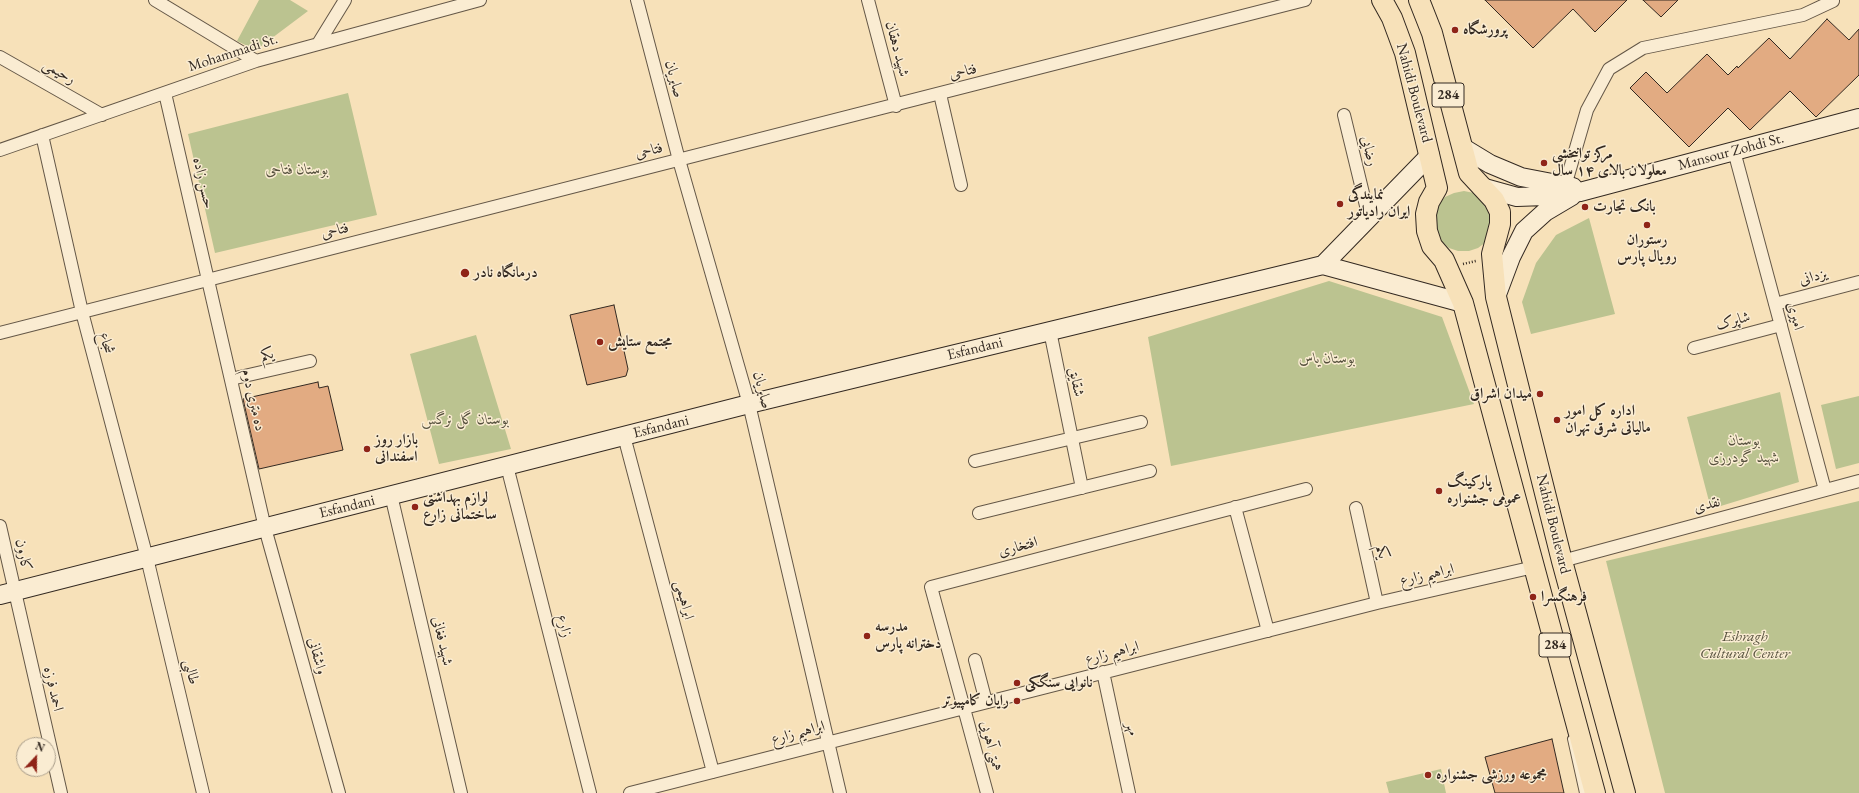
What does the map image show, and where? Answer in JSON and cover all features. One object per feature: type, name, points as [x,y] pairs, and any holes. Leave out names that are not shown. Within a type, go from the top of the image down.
[{"type":"main road","name":"Nahidi Boulevard","points":[[1382,0],[1392,18],[1406,53],[1437,188],[1429,202],[1426,214],[1426,231],[1432,246],[1444,260],[1463,303],[1595,793]]},
{"type":"main road","name":"284","points":[[1419,0],[1432,33],[1469,173],[1481,187]]},
{"type":"main road","name":"Mansour Zohdi St.","points":[[1481,187],[1517,197],[1545,196],[1734,151],[1859,118]]},
{"type":"main road","points":[[1462,147],[1490,164],[1521,177],[1577,189]]},
{"type":"main road","points":[[1430,155],[1323,265],[1463,303]]},
{"type":"main road","points":[[1481,187],[1494,200],[1500,212],[1500,224],[1492,254]]},
{"type":"main road","name":"Mansour Zohdi St.","points":[[1496,297],[1511,257],[1524,231],[1545,212],[1577,189]]},
{"type":"main road","name":"Nahidi Boulevard","points":[[1492,254],[1496,297],[1562,561],[1625,793]]},
{"type":"main road","name":"Esfandani","points":[[7,594],[749,404],[1323,265]]},
{"type":"main road","points":[[1514,496],[1520,502],[1533,507],[1542,504],[1546,498]]},
{"type":"main road","points":[[1527,543],[1530,535],[1535,530],[1541,528],[1556,537]]},
{"type":"street","points":[[155,0],[256,61]]},
{"type":"street","points":[[318,44],[345,0]]},
{"type":"street","name":"Mohammadi St.","points":[[0,150],[256,61],[480,0]]},
{"type":"street","name":"صابریان","points":[[637,0],[679,160],[749,404],[840,793]]},
{"type":"street","name":"شهید دهقان","points":[[868,0],[896,106]]},
{"type":"street","name":"فتاحی","points":[[0,333],[896,106],[1305,0]]},
{"type":"street","points":[[1427,0],[1432,33]]},
{"type":"street","points":[[1577,189],[1587,110],[1609,69],[1643,48],[1803,15],[1833,1]]},
{"type":"street","name":"رحیمی","points":[[0,56],[102,115]]},
{"type":"street","name":"حسن زاده","points":[[165,93],[209,280]]},
{"type":"street","points":[[940,94],[961,185]]},
{"type":"street","name":"رضایی","points":[[1344,115],[1369,218]]},
{"type":"street","name":"شجاع","points":[[42,135],[82,312],[147,558]]},
{"type":"street","name":"امیری","points":[[1734,151],[1825,490]]},
{"type":"street","name":"ده متری دوم","points":[[209,280],[265,528]]},
{"type":"street","name":"یزدانی","points":[[1775,304],[1859,282]]},
{"type":"street","name":"شاپرک","points":[[1694,348],[1781,325]]},
{"type":"street","name":"شقایق","points":[[1050,331],[1082,488]]},
{"type":"street","name":"یکم","points":[[231,379],[310,361]]},
{"type":"street","points":[[975,461],[1141,422]]},
{"type":"street","name":"ابراهیمی","points":[[624,436],[713,772]]},
{"type":"street","name":"زارع","points":[[507,466],[590,793]]},
{"type":"street","points":[[979,513],[1150,471]]},
{"type":"street","name":"نقدی","points":[[1562,561],[1859,481]]},
{"type":"street","name":"افتخاری","points":[[965,708],[931,586],[1306,489]]},
{"type":"street","name":"شهید فغانی","points":[[391,495],[461,793]]},
{"type":"street","points":[[1235,507],[1268,631]]},
{"type":"street","name":"یکم","points":[[1356,508],[1377,603]]},
{"type":"street","name":"کارون","points":[[0,526],[7,594]]},
{"type":"street","name":"واشقانی","points":[[265,528],[338,793]]},
{"type":"street","name":"طالبی","points":[[147,558],[203,793]]},
{"type":"street","name":"ابراهیم زارع","points":[[630,793],[828,741],[965,708],[1377,603],[1534,566]]},
{"type":"street","name":"احمد فرزه","points":[[7,594],[61,793]]},
{"type":"street","points":[[975,660],[986,702]]},
{"type":"street","name":"مهر","points":[[1103,672],[1130,793]]},
{"type":"street","name":"همتی آهویی","points":[[965,708],[987,793]]},
{"type":"lane","points":[[1571,705],[1571,740],[1583,793]]},
{"type":"path","points":[[1444,260],[1457,264],[1468,264],[1492,254]]},
{"type":"green space","points":[[259,0],[290,0],[308,11],[256,50],[237,41]]},
{"type":"green space","name":"بوستان فتاحی","points":[[348,93],[377,215],[215,253],[188,134]]},
{"type":"green space","points":[[1464,191],[1474,193],[1482,198],[1493,214],[1486,242],[1478,248],[1469,251],[1458,251],[1449,248],[1441,241],[1436,233],[1435,213],[1439,204],[1445,197]]},
{"type":"green space","points":[[1589,218],[1615,314],[1531,334],[1522,302],[1536,263],[1556,235]]},
{"type":"green space","name":"بوستان یاس","points":[[1329,281],[1442,317],[1474,404],[1171,466],[1148,337]]},
{"type":"green space","name":"بوستان گل نرگس","points":[[476,335],[511,449],[439,464],[410,354]]},
{"type":"green space","name":"بوستان شهید گودرزی","points":[[1780,392],[1799,482],[1711,509],[1687,417]]},
{"type":"green space","points":[[1859,396],[1859,463],[1836,469],[1821,405]]},
{"type":"green space","name":"Eshragh Cultural Center","points":[[1859,501],[1859,793],[1665,793],[1606,561]]},
{"type":"green space","name":"مجموعه ورزشی جشنواره","points":[[1441,769],[1446,793],[1389,793],[1386,782]]},
{"type":"building","points":[[1485,0],[1627,0],[1595,32],[1573,9],[1533,48]]},
{"type":"building","points":[[1643,0],[1678,0],[1661,17]]},
{"type":"building","points":[[1827,19],[1849,40],[1859,29],[1859,75],[1816,117],[1790,91],[1750,130],[1728,108],[1689,147],[1630,88],[1646,72],[1667,93],[1707,54],[1728,75],[1737,66],[1738,68],[1769,38],[1790,59]]},
{"type":"building","name":"مجتمع ستایش","points":[[614,305],[628,369],[626,376],[587,385],[570,315]]},
{"type":"building","points":[[318,382],[319,388],[328,386],[343,450],[259,469],[243,399]]},
{"type":"building","points":[[1552,739],[1564,793],[1495,793],[1485,757]]},
{"type":"place","name":"پرورشگاه","points":[[1455,30]]},
{"type":"place","name":"مرکز توانبخشی معلولان بالای ۱۴ سال","points":[[1544,163]]},
{"type":"place","name":"نمایندگی ایران رادیاتور","points":[[1340,204]]},
{"type":"place","name":"بانک تجارت","points":[[1585,207]]},
{"type":"place","name":"رستوران رویال پارس","points":[[1647,225]]},
{"type":"place","name":"درمانگاه نادر","points":[[465,273]]},
{"type":"place","name":"مجتمع ستایش","points":[[600,342]]},
{"type":"place","name":"میدان اشراق","points":[[1540,394]]},
{"type":"place","name":"اداره کل امور مالیاتی شرق تهران","points":[[1557,420]]},
{"type":"place","name":"بازار روز اسفندانی","points":[[367,449]]},
{"type":"place","name":"پارکینگ عمومی جشنواره","points":[[1439,491]]},
{"type":"place","name":"لوازم بهداشتی ساختمانی زارع","points":[[415,507]]},
{"type":"place","name":"فرهنگسرا","points":[[1533,597]]},
{"type":"place","name":"مدرسه دخترانه پارس","points":[[867,636]]},
{"type":"place","name":"نانوایی سنگکی","points":[[1017,683]]},
{"type":"place","name":"رایان کامپیوتر","points":[[1017,701]]},
{"type":"place","name":"مجموعه ورزشی جشنواره","points":[[1428,775]]}]
